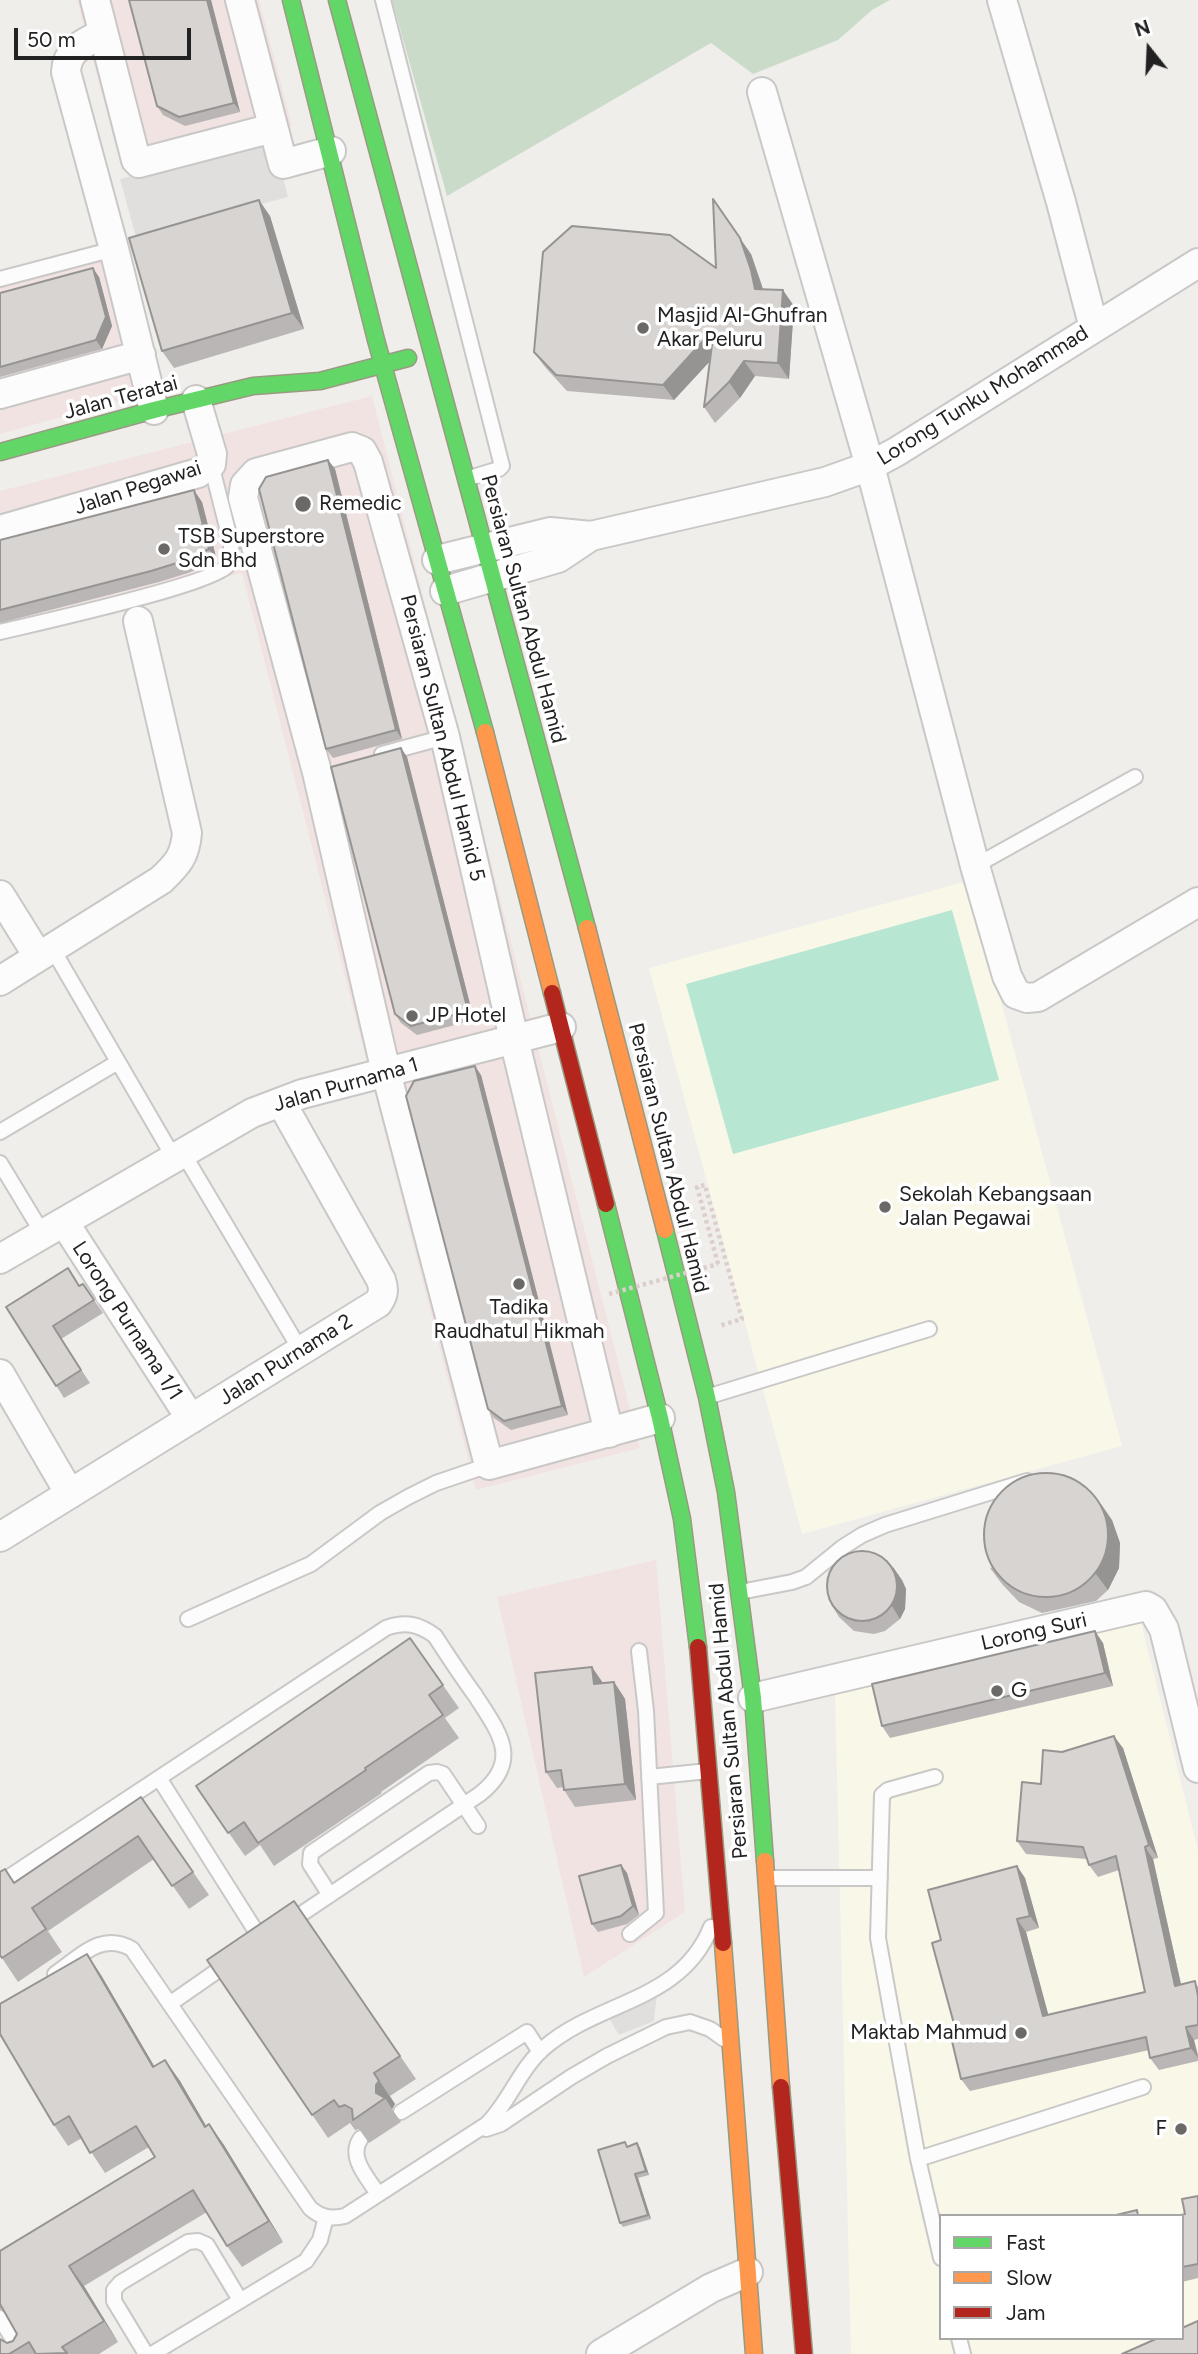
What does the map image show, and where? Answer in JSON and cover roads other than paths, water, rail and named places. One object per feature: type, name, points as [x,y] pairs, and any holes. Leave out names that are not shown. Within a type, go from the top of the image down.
[{"type":"main road","name":"Persiaran Sultan Abdul Hamid","points":[[292,0],[376,341],[492,760],[561,1027],[660,1418],[684,1532],[713,1767],[718,1891],[754,2354]]},
{"type":"main road","name":"Persiaran Sultan Abdul Hamid","points":[[337,0],[418,329],[431,352],[569,855],[707,1397],[726,1492],[753,1698],[752,1762],[765,1878],[804,2354]]},
{"type":"main road","name":"Jalan Teratai","points":[[0,452],[253,386],[320,381],[431,352]]},
{"type":"main road","name":"Jalan Teratai","points":[[253,386],[290,369]]},
{"type":"street","points":[[95,0],[134,158],[139,163],[273,128]]},
{"type":"street","points":[[240,0],[283,164],[331,151]]},
{"type":"street","points":[[1002,0],[1061,202],[1094,328]]},
{"type":"street","points":[[103,33],[73,51],[66,60],[65,72],[155,410]]},
{"type":"street","points":[[762,92],[870,466],[975,866],[1007,976],[1016,994],[1027,998],[1038,997],[1198,902]]},
{"type":"street","name":"Lorong Tunku Mohammad","points":[[437,560],[550,532],[591,536],[825,482],[870,466],[1198,263]]},
{"type":"street","points":[[0,394],[141,355]]},
{"type":"street","name":"Jalan Pegawai","points":[[0,530],[198,473],[211,464],[212,454],[196,400]]},
{"type":"street","name":"Persiaran Sultan Abdul Hamid 5","points":[[386,1072],[323,770],[243,498],[245,485],[256,473],[352,447],[362,451],[368,462],[445,737],[514,1039],[609,1433]]},
{"type":"street","name":"Lorong Tunku Mohammad","points":[[445,591],[558,558],[591,536]]},
{"type":"street","points":[[0,981],[161,880],[186,851],[187,833],[138,621]]},
{"type":"street","points":[[0,895],[45,952]]},
{"type":"street","name":"Jalan Purnama 1","points":[[0,1259],[244,1117],[302,1094],[561,1027]]},
{"type":"street","points":[[386,1072],[489,1465],[660,1418]]},
{"type":"street","name":"Jalan Purnama 2","points":[[0,1537],[378,1303],[384,1292],[381,1280],[281,1102]]},
{"type":"street","name":"Lorong Purnama 1/1","points":[[54,1228],[191,1419]]},
{"type":"street","points":[[0,1374],[70,1494]]},
{"type":"street","name":"Lorong Suri","points":[[753,1698],[1146,1606],[1153,1610],[1164,1629],[1198,1768]]},
{"type":"street","points":[[601,2354],[711,2288],[748,2272]]},
{"type":"lane","points":[[383,0],[502,466],[466,479]]},
{"type":"lane","points":[[0,279],[114,249]]},
{"type":"lane","points":[[0,632],[134,599],[213,575],[228,565],[232,554],[231,543],[211,464]]},
{"type":"lane","points":[[368,758],[445,737]]},
{"type":"lane","points":[[975,866],[1135,776]]},
{"type":"lane","points":[[45,952],[178,1155],[301,1351]]},
{"type":"lane","points":[[0,1132],[118,1062]]},
{"type":"lane","points":[[0,1163],[54,1228]]},
{"type":"lane","points":[[707,1397],[929,1329]]},
{"type":"lane","points":[[188,1619],[311,1564],[380,1513],[408,1497],[436,1483],[489,1465]]},
{"type":"lane","points":[[739,1592],[806,1577],[843,1547],[885,1525],[1038,1477]]},
{"type":"lane","points":[[0,1883],[386,1628],[405,1623],[424,1627],[435,1636],[499,1731],[503,1755],[496,1777],[489,1787],[464,1805],[171,2003]]},
{"type":"lane","points":[[630,1934],[656,1913],[646,1711],[639,1651]]},
{"type":"lane","points":[[649,1777],[713,1767]]},
{"type":"lane","points":[[330,1895],[309,1861],[314,1851],[432,1772],[443,1774],[478,1826]]},
{"type":"lane","points":[[935,1777],[888,1790],[882,1795],[878,1938],[918,2159],[939,2249]]},
{"type":"lane","points":[[159,1778],[251,1948]]},
{"type":"lane","points":[[765,1878],[880,1878]]},
{"type":"lane","points":[[47,1980],[100,1943],[119,1942],[138,1954],[310,2208],[326,2217],[345,2216],[477,2132],[496,2116],[530,2061],[573,2027],[664,1983],[685,1968],[706,1941],[712,1925],[718,1891]]},
{"type":"lane","points":[[477,2132],[501,2124],[571,2077],[666,2027],[690,2022],[710,2029],[730,2044]]},
{"type":"lane","points":[[401,2112],[527,2032],[540,2052]]},
{"type":"lane","points":[[918,2159],[1143,2087]]},
{"type":"lane","points":[[361,2138],[356,2144],[355,2156],[379,2194]]},
{"type":"lane","points":[[152,2354],[306,2261],[320,2240],[326,2217]]},
{"type":"lane","points":[[146,2354],[114,2301],[114,2290],[120,2283],[188,2242],[198,2241],[207,2245],[240,2300]]},
{"type":"lane","points":[[0,2318],[22,2354]]},
{"type":"place","name":"Masjid Al-Ghufran Akar Peluru","points":[[643,328]]},
{"type":"place","name":"Remedic","points":[[303,504]]},
{"type":"place","name":"TSB Superstore Sdn Bhd","points":[[164,549]]},
{"type":"place","name":"JP Hotel","points":[[412,1016]]},
{"type":"place","name":"Sekolah Kebangsaan Jalan Pegawai","points":[[885,1207]]},
{"type":"place","name":"Tadika Raudhatul Hikmah","points":[[519,1284]]},
{"type":"place","name":"G","points":[[997,1691]]},
{"type":"place","name":"Maktab Mahmud","points":[[1021,2033]]},
{"type":"place","name":"F","points":[[1181,2129]]}]
